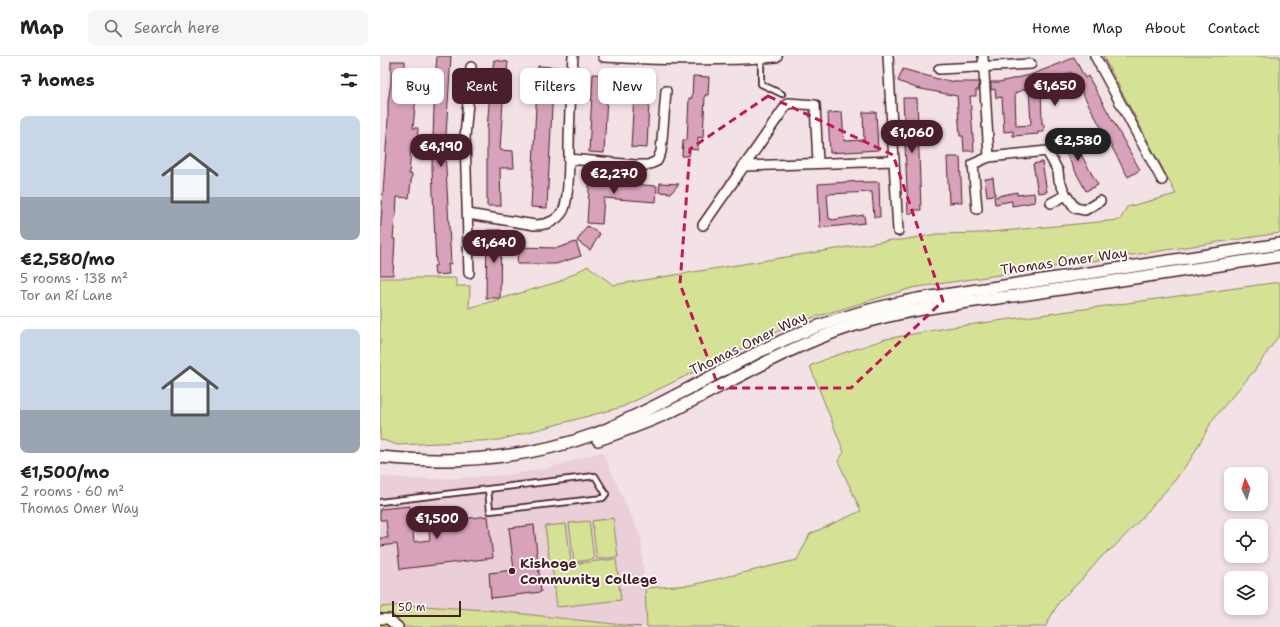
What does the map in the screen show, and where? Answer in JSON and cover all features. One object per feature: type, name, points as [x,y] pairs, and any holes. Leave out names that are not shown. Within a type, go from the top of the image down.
[{"type":"street","points":[[468,214],[535,225],[546,225],[555,220],[563,211],[566,202],[569,159],[573,56]]},
{"type":"street","points":[[604,56],[731,59],[776,56]]},
{"type":"street","points":[[888,56],[898,231]]},
{"type":"street","points":[[983,56],[985,67],[989,157]]},
{"type":"street","points":[[1095,56],[1162,180]]},
{"type":"street","points":[[939,69],[1031,64]]},
{"type":"street","points":[[469,274],[465,137],[471,67]]},
{"type":"street","points":[[569,159],[635,165],[648,165],[657,161],[661,152],[666,91]]},
{"type":"street","points":[[703,225],[788,103],[815,105],[818,163]]},
{"type":"street","points":[[977,209],[973,164],[989,157],[1047,151],[1058,171],[1059,180],[1066,195],[1075,208],[1085,210],[1100,201]]},
{"type":"street","points":[[744,166],[894,161]]},
{"type":"street","points":[[1051,204],[1066,195]]},
{"type":"street","name":"Thomas Omer Way","points":[[380,457],[428,460],[462,460],[526,452],[581,439],[596,434],[668,400],[796,334],[876,307],[926,297],[1280,244]]},
{"type":"street","name":"Thomas Omer Way","points":[[380,464],[428,467],[495,463],[527,458],[583,445],[638,426],[673,411],[772,358],[801,345],[833,333],[879,319],[920,310],[1280,256]]},
{"type":"street","points":[[380,619],[388,619],[398,627]]},
{"type":"lane","points":[[761,57],[761,84],[782,94]]},
{"type":"lane","points":[[380,502],[594,476],[606,494],[603,498],[490,511],[488,489]]},
{"type":"highlighted area","points":[[768,96],[893,155],[943,301],[851,388],[719,388],[680,284],[690,149]]},
{"type":"shaded area","name":"Kishoge Community College","points":[[602,452],[641,538],[647,627],[453,607],[407,605],[380,607],[380,476],[412,479],[440,479],[507,475],[544,469]]},
{"type":"green space","points":[[1103,56],[1280,56],[1280,233],[912,288],[795,323],[622,407],[499,440],[397,445],[380,439],[380,278],[456,278],[456,286],[470,286],[469,308],[558,282],[588,266],[613,285],[937,234],[981,233],[1120,220],[1127,207],[1176,194]]},
{"type":"green space","points":[[1280,282],[1280,334],[1254,371],[1213,419],[1192,457],[1175,480],[1139,521],[1114,547],[1104,554],[1059,602],[1045,627],[647,627],[645,588],[692,585],[797,560],[810,534],[861,511],[838,461],[844,452],[810,366],[831,357],[886,339],[946,328]]},
{"type":"green space","points":[[613,518],[618,557],[597,559],[592,521]]},
{"type":"green space","points":[[589,521],[594,559],[574,562],[569,523]]},
{"type":"green space","points":[[566,524],[571,562],[550,565],[545,526]]},
{"type":"green space","points":[[616,559],[621,600],[557,607],[552,566]]},
{"type":"green space","points":[[407,605],[487,610],[641,627],[380,627],[380,607]]},
{"type":"building","points":[[437,56],[451,56],[445,150],[451,264],[448,264],[449,274],[435,275],[434,266],[436,266],[432,167],[434,108],[434,104],[444,104],[444,68],[436,68]]},
{"type":"building","points":[[1074,57],[1085,78],[1088,76],[1140,170],[1128,177],[1071,72],[1041,85],[1042,124],[1044,124],[1044,132],[1038,132],[1038,134],[1013,136],[1013,131],[1004,132],[1002,97],[996,98],[995,89],[991,90],[991,82],[999,82],[1030,75]],"holes":[[[1029,88],[1031,125],[1016,126],[1015,93]]]},
{"type":"building","points":[[494,60],[508,62],[507,68],[493,68]]},
{"type":"building","points":[[391,61],[405,61],[405,68],[392,68],[392,104],[415,104],[413,128],[418,128],[417,149],[411,149],[409,174],[412,174],[409,198],[397,197],[393,239],[395,239],[393,275],[380,275],[380,236],[388,102],[391,82]]},
{"type":"building","points":[[538,66],[554,67],[554,68],[538,68]]},
{"type":"building","points":[[903,69],[938,79],[957,82],[979,82],[979,90],[976,90],[976,96],[970,96],[974,151],[964,151],[963,136],[960,136],[957,96],[916,88],[898,81]]},
{"type":"building","points":[[593,74],[598,74],[598,104],[607,104],[604,153],[589,152]]},
{"type":"building","points":[[693,76],[709,77],[708,95],[705,95],[703,138],[698,137],[698,150],[690,149],[689,156],[682,156],[683,140],[687,140],[689,98],[692,98]]},
{"type":"building","points":[[903,98],[917,98],[921,210],[915,210],[915,213],[908,213]]},
{"type":"building","points":[[489,104],[503,104],[500,150],[513,151],[514,168],[500,168],[501,206],[487,206],[487,130]]},
{"type":"building","points":[[536,104],[552,104],[547,208],[531,207]]},
{"type":"building","points":[[633,104],[649,104],[647,148],[631,147]]},
{"type":"building","points":[[842,112],[844,141],[864,140],[863,112],[876,112],[878,150],[830,153],[828,113]]},
{"type":"building","points":[[1069,133],[1098,185],[1086,191],[1058,139]]},
{"type":"building","points":[[947,157],[960,157],[962,202],[949,203]]},
{"type":"building","points":[[1042,162],[1047,192],[1038,193],[1033,164]]},
{"type":"building","points":[[590,173],[605,174],[605,182],[657,186],[656,202],[604,198],[602,224],[587,223]]},
{"type":"building","points":[[993,178],[995,195],[987,196],[985,179]]},
{"type":"building","points":[[862,181],[879,182],[880,217],[874,217],[872,192],[827,194],[829,219],[832,220],[864,215],[865,223],[820,228],[818,184]]},
{"type":"building","points":[[660,183],[679,184],[671,193],[659,192]]},
{"type":"building","points":[[1017,192],[1017,195],[1034,193],[1035,202],[1012,206],[1012,201],[995,204],[994,197]]},
{"type":"building","points":[[587,226],[600,234],[590,250],[577,241]]},
{"type":"building","points":[[487,230],[501,230],[500,298],[486,298]]},
{"type":"building","points":[[576,242],[581,256],[556,264],[517,264],[518,247],[557,248]]},
{"type":"building","points":[[410,506],[414,542],[430,540],[428,523],[488,516],[493,558],[400,569],[397,544],[380,546],[380,538],[388,538],[386,520],[380,520],[380,509]]},
{"type":"building","points":[[534,525],[541,592],[491,598],[489,573],[514,570],[509,528]]},
{"type":"place","name":"Kishoge Community College","points":[[512,571]]}]
